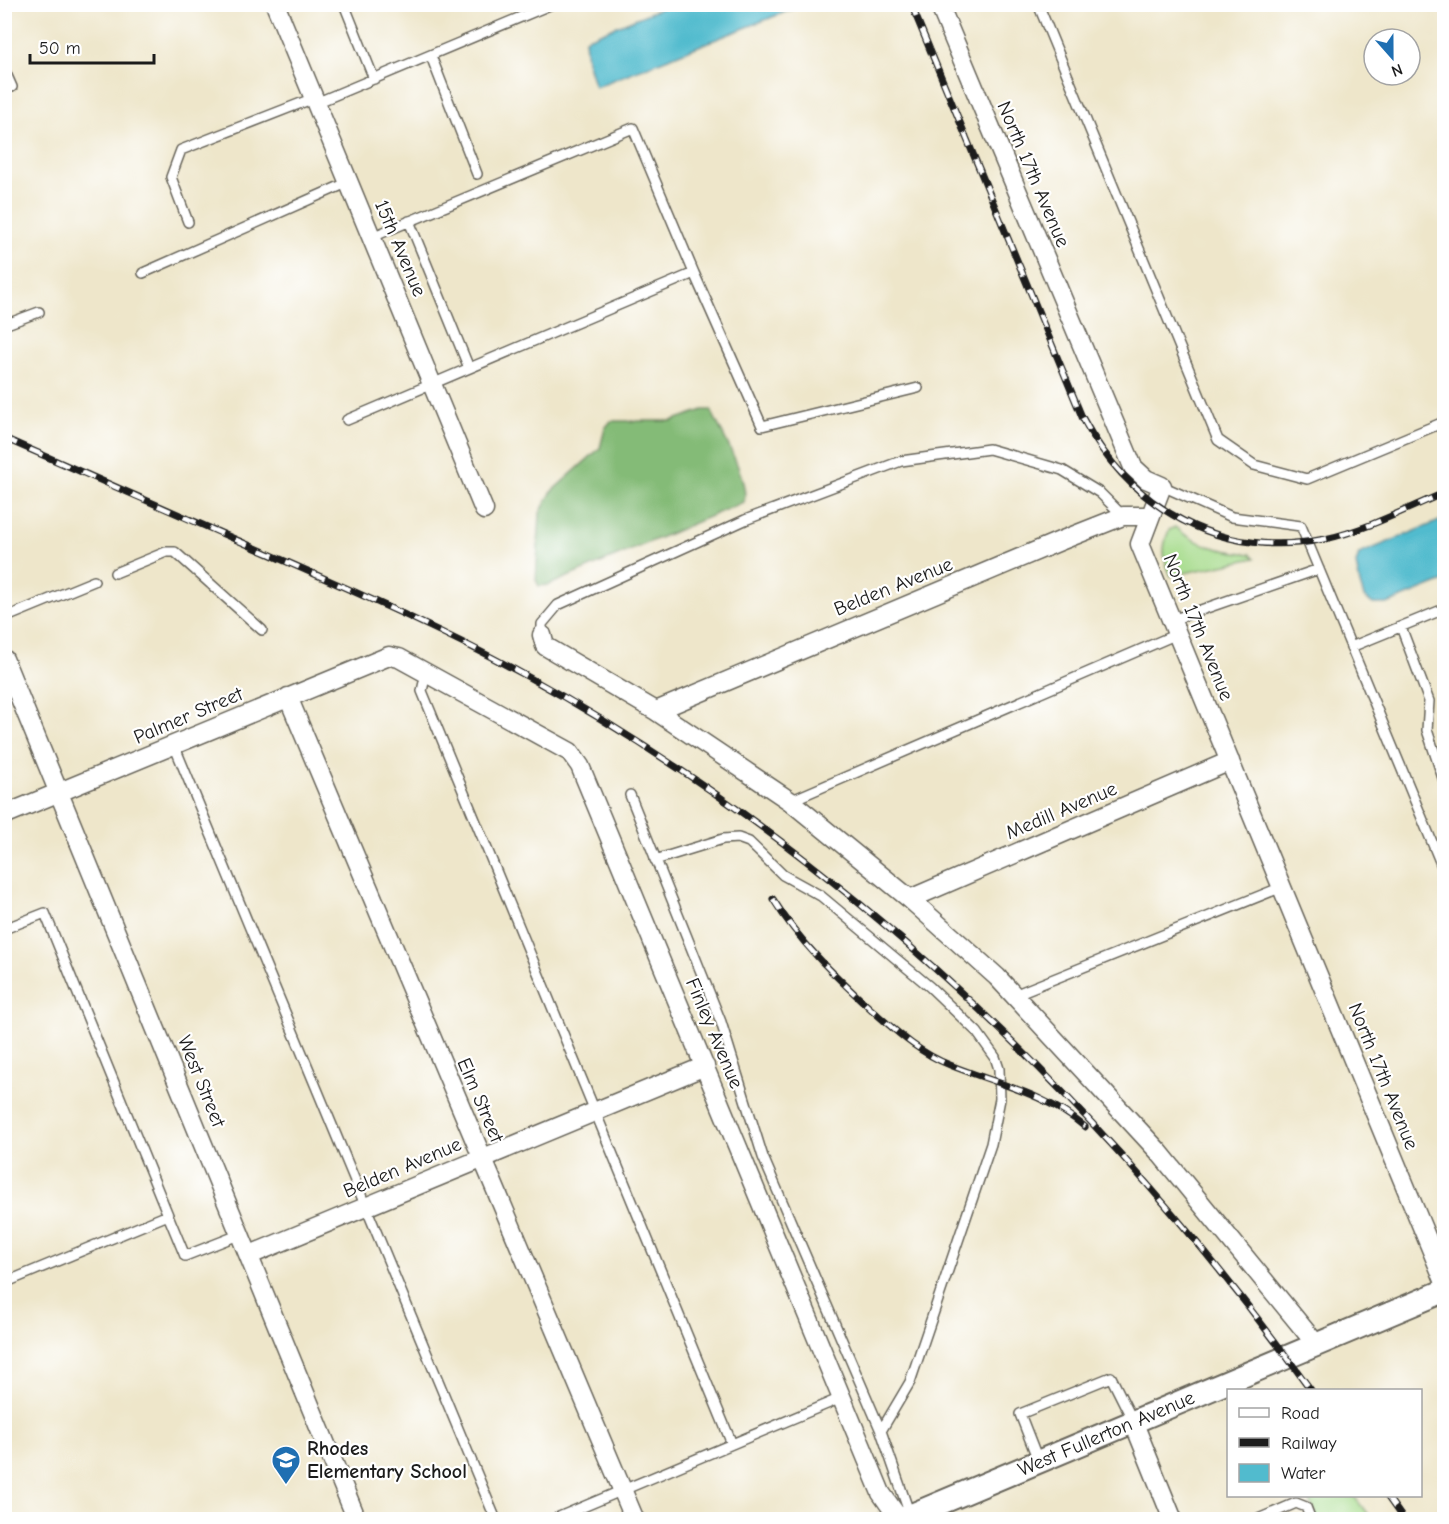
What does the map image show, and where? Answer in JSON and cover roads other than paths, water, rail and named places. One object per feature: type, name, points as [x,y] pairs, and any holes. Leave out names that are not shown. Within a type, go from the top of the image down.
[{"type":"street","name":"15th Avenue","points":[[275,4],[484,510]]},
{"type":"street","name":"North 17th Avenue","points":[[939,4],[1133,467],[1146,479],[1162,486],[1140,544],[1444,1280]]},
{"type":"street","name":"Belden Avenue","points":[[656,711],[790,653],[1123,516],[1150,516]]},
{"type":"street","points":[[542,635],[545,646],[656,711],[790,801],[910,899],[1014,995],[1159,1152],[1316,1344]]},
{"type":"street","name":"Finley Avenue","points":[[389,656],[426,673],[564,748],[576,760],[881,1493],[903,1518]]},
{"type":"street","name":"Palmer Street","points":[[5,815],[389,656]]},
{"type":"street","name":"West Street","points":[[4,659],[357,1520]]},
{"type":"street","name":"Elm Street","points":[[288,697],[635,1520]]},
{"type":"street","name":"Medill Avenue","points":[[910,899],[1230,762]]},
{"type":"street","name":"Belden Avenue","points":[[250,1255],[705,1066]]},
{"type":"street","name":"West Fullerton Avenue","points":[[903,1518],[1444,1291]]},
{"type":"street","points":[[1133,1421],[1173,1520]]},
{"type":"lane","points":[[344,4],[374,79]]},
{"type":"lane","points":[[188,222],[171,177],[181,150],[374,79],[552,4]]},
{"type":"lane","points":[[1038,4],[1218,440],[1254,465],[1307,479],[1444,422]]},
{"type":"lane","points":[[430,56],[477,174]]},
{"type":"lane","points":[[4,69],[12,87]]},
{"type":"lane","points":[[372,237],[633,128],[762,426],[918,388]]},
{"type":"lane","points":[[143,273],[349,182]]},
{"type":"lane","points":[[409,221],[469,368]]},
{"type":"lane","points":[[347,420],[694,273]]},
{"type":"lane","points":[[4,325],[39,312]]},
{"type":"lane","points":[[542,635],[542,624],[558,605],[745,520],[901,461],[989,449],[1062,470],[1100,493],[1123,516]]},
{"type":"lane","points":[[1162,486],[1232,517],[1301,526],[1444,871]]},
{"type":"lane","points":[[115,573],[166,552],[175,552],[262,630]]},
{"type":"lane","points":[[790,801],[1175,627],[1319,569]]},
{"type":"lane","points":[[4,618],[94,581]]},
{"type":"lane","points":[[1352,647],[1444,609]]},
{"type":"lane","points":[[1401,627],[1429,701],[1428,730],[1444,781]]},
{"type":"lane","points":[[426,673],[422,691],[732,1444]]},
{"type":"lane","points":[[174,745],[496,1520]]},
{"type":"lane","points":[[630,795],[721,1022],[763,1157],[881,1431],[903,1518]]},
{"type":"lane","points":[[655,860],[723,839],[738,838],[749,842],[783,875],[821,896],[930,987],[977,1032],[995,1058],[999,1069],[1000,1099],[991,1144],[910,1382],[881,1431]]},
{"type":"lane","points":[[1014,995],[1282,887]]},
{"type":"lane","points":[[4,929],[45,913],[185,1256],[241,1234]]},
{"type":"lane","points":[[4,1283],[168,1215]]},
{"type":"lane","points":[[1038,1461],[1020,1414],[1111,1377],[1133,1421]]},
{"type":"lane","points":[[552,1520],[841,1398]]},
{"type":"lane","points":[[1256,1520],[1296,1503],[1306,1507],[1311,1520]]},
{"type":"water","points":[[669,5],[803,5],[595,87],[587,61],[585,39]]},
{"type":"water","points":[[1444,519],[1444,581],[1387,604],[1373,604],[1364,597],[1356,564],[1359,554]]},
{"type":"railway","points":[[911,4],[1082,417],[1102,450],[1126,478],[1153,502],[1182,520],[1215,534],[1250,542],[1286,544],[1325,539],[1356,530],[1444,493]]},
{"type":"railway","points":[[4,438],[366,597],[492,657],[639,743],[750,818],[856,900],[957,989],[1053,1082],[1144,1181],[1230,1283],[1310,1389]]},
{"type":"railway","points":[[773,899],[818,958],[908,1041],[939,1060],[1037,1097],[1070,1115],[1085,1127]]},
{"type":"railway","points":[[1388,1497],[1404,1520]]},
{"type":"place","name":"Rhodes Elementary School","points":[[286,1486]]}]
